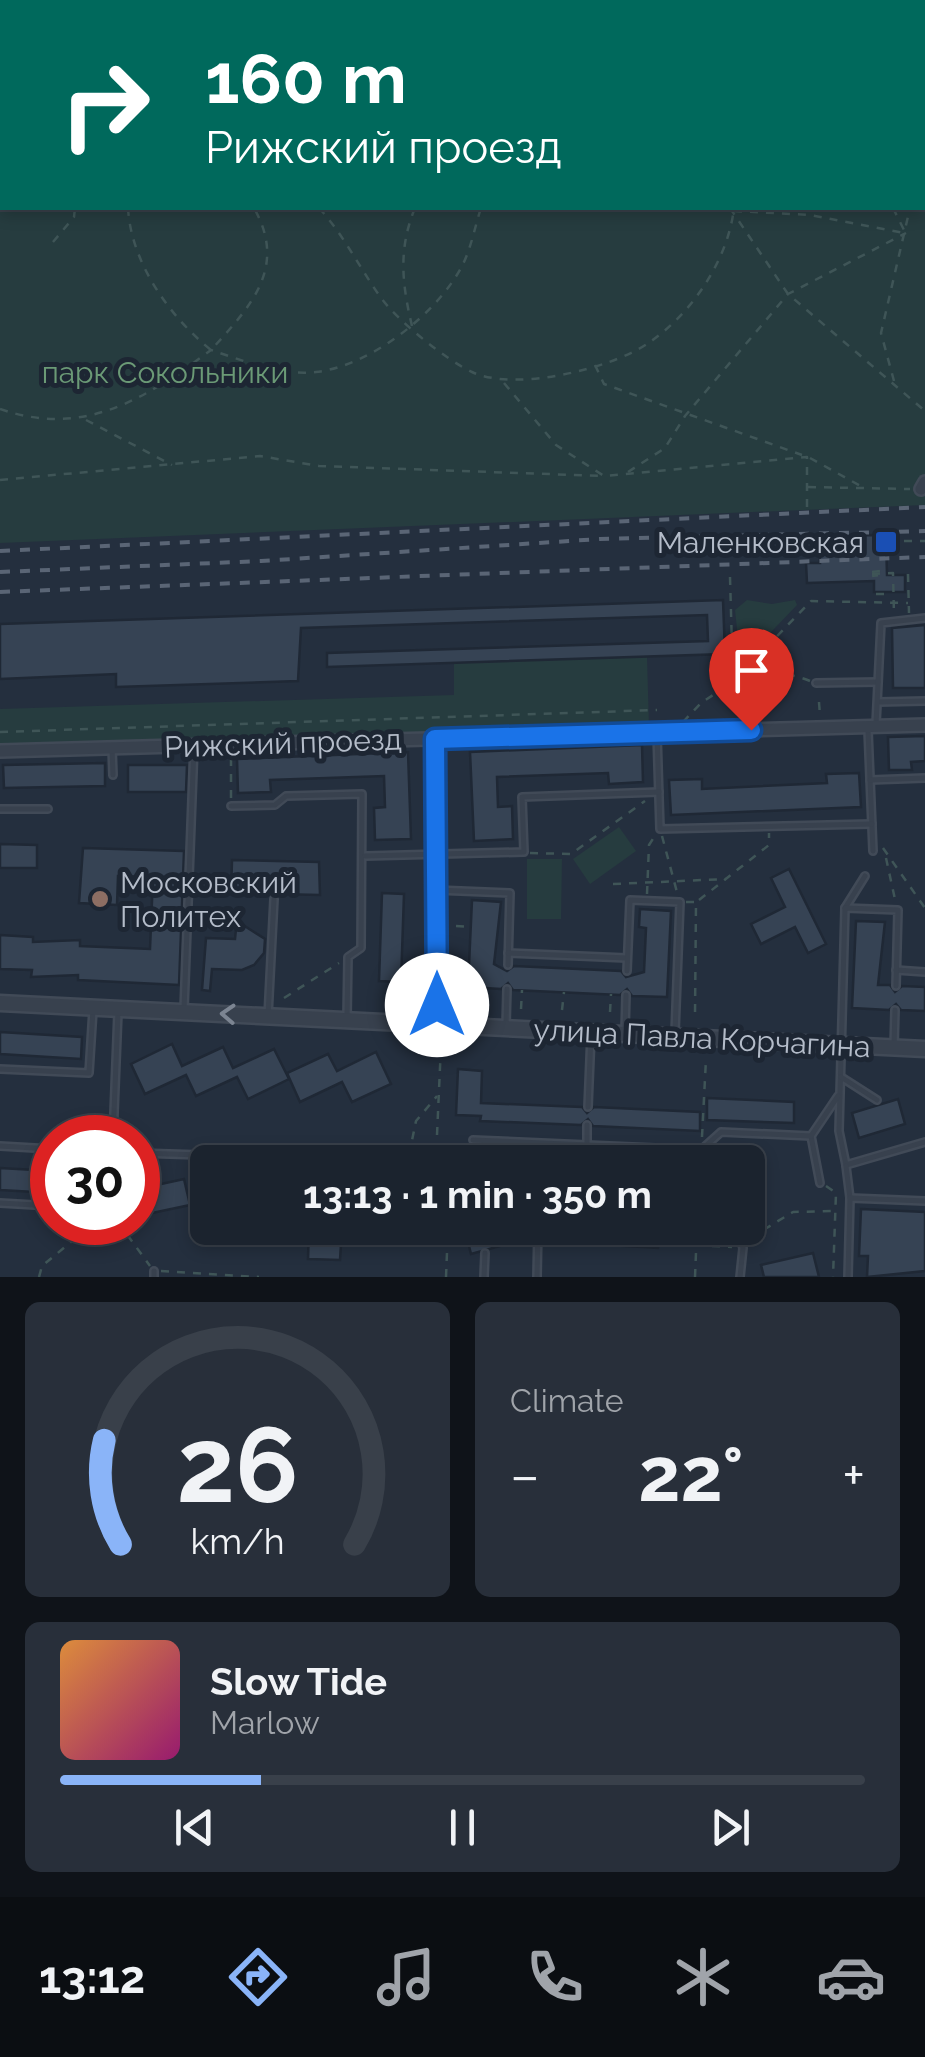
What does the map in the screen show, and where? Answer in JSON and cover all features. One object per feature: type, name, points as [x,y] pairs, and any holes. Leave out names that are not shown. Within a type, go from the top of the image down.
[{"type":"street","name":"Рижский проезд","points":[[0,752],[925,725]]},
{"type":"street","points":[[435,739],[437,1024]]},
{"type":"street","name":"улица Павла Корчагина","points":[[0,1002],[925,1049]]},
{"type":"lane","points":[[873,851],[870,780],[872,727],[878,702],[878,630],[881,623],[894,619],[925,618]]},
{"type":"lane","points":[[816,684],[878,682]]},
{"type":"lane","points":[[878,702],[925,701]]},
{"type":"lane","points":[[658,732],[660,829],[872,824]]},
{"type":"lane","points":[[184,1012],[194,746]]},
{"type":"lane","points":[[112,748],[112,775]]},
{"type":"lane","points":[[870,780],[925,778]]},
{"type":"lane","points":[[364,856],[524,852],[522,797],[658,792]]},
{"type":"lane","points":[[231,806],[276,805],[286,796],[362,794],[361,948],[348,957],[346,1020]]},
{"type":"lane","points":[[0,809],[48,809]]},
{"type":"lane","points":[[848,1277],[850,1198],[839,1130],[845,908],[865,876]]},
{"type":"lane","points":[[436,890],[510,892],[508,965]]},
{"type":"lane","points":[[268,1016],[274,899]]},
{"type":"lane","points":[[627,971],[630,900],[680,902],[674,1036]]},
{"type":"lane","points":[[845,908],[898,910],[896,986]]},
{"type":"lane","points":[[508,953],[628,958]]},
{"type":"lane","points":[[896,970],[925,972]]},
{"type":"lane","points":[[506,1028],[507,989]]},
{"type":"lane","points":[[624,1034],[626,995]]},
{"type":"lane","points":[[0,1068],[89,1073],[93,1007]]},
{"type":"lane","points":[[113,1115],[118,1009]]},
{"type":"lane","points":[[894,1047],[895,1010]]},
{"type":"lane","points":[[588,1107],[590,1032]]},
{"type":"lane","points":[[840,1076],[876,1100]]},
{"type":"lane","points":[[820,1183],[811,1136],[840,1093]]},
{"type":"lane","points":[[474,1140],[588,1145],[588,1126]]},
{"type":"lane","points":[[707,1145],[721,1132],[811,1136]]},
{"type":"lane","points":[[846,1165],[925,1142]]},
{"type":"lane","points":[[0,1146],[30,1148]]},
{"type":"lane","points":[[160,1154],[190,1155]]},
{"type":"lane","points":[[850,1198],[925,1200]]},
{"type":"lane","points":[[0,1202],[30,1204]]},
{"type":"lane","points":[[537,1277],[538,1245]]},
{"type":"lane","points":[[740,1277],[742,1245]]},
{"type":"lane","points":[[484,1277],[485,1253]]},
{"type":"path","points":[[53,242],[74,217],[74,210]]},
{"type":"path","points":[[128,210],[129,226],[149,276],[182,327],[212,350],[259,366],[316,372],[368,354],[412,328],[462,267],[480,210]]},
{"type":"path","points":[[0,408],[58,422],[85,420],[178,375],[212,350],[256,300],[260,287],[268,259],[255,210]]},
{"type":"path","points":[[321,210],[338,229],[382,299],[412,328],[471,372],[503,381],[549,379],[646,344],[692,300],[725,255],[733,210]]},
{"type":"path","points":[[412,328],[402,285],[403,237],[414,210]]},
{"type":"path","points":[[734,210],[788,294],[925,411]]},
{"type":"path","points":[[755,210],[810,215],[906,233]]},
{"type":"path","points":[[893,210],[906,233]]},
{"type":"path","points":[[895,384],[880,333],[910,210]]},
{"type":"path","points":[[625,474],[665,448],[686,416],[788,294],[906,233]]},
{"type":"path","points":[[594,364],[604,384],[808,457],[866,489]]},
{"type":"path","points":[[503,381],[556,445],[604,476]]},
{"type":"path","points":[[85,420],[176,467]]},
{"type":"path","points":[[0,478],[176,467],[260,456],[319,466],[604,476],[808,457]]},
{"type":"path","points":[[806,508],[808,457]]},
{"type":"path","points":[[806,487],[923,486]]},
{"type":"path","points":[[872,541],[925,541]]},
{"type":"path","points":[[872,574],[894,573],[894,619]]},
{"type":"path","points":[[908,574],[909,619]]},
{"type":"path","points":[[730,577],[734,682]]},
{"type":"path","points":[[876,594],[894,594]]},
{"type":"path","points":[[682,723],[701,703],[734,682],[811,601],[908,603]]},
{"type":"path","points":[[734,682],[758,674],[784,674],[816,684]]},
{"type":"path","points":[[0,732],[658,710]]},
{"type":"path","points":[[408,717],[408,733]]},
{"type":"path","points":[[230,753],[231,806]]},
{"type":"path","points":[[524,852],[571,854],[658,792]]},
{"type":"path","points":[[872,824],[886,856],[898,910]]},
{"type":"path","points":[[660,829],[680,902],[696,902],[770,846],[768,826]]},
{"type":"path","points":[[646,901],[649,845],[660,829]]},
{"type":"path","points":[[886,856],[925,908]]},
{"type":"path","points":[[613,884],[726,880]]},
{"type":"path","points":[[695,1016],[696,902]]},
{"type":"path","points":[[456,926],[471,927]]},
{"type":"path","points":[[284,998],[348,957]]},
{"type":"path","points":[[521,1009],[522,990]]},
{"type":"path","points":[[562,1010],[564,992]]},
{"type":"path","points":[[610,1012],[611,994]]},
{"type":"path","points":[[437,1135],[441,1046]]},
{"type":"path","points":[[701,1145],[706,1059]]},
{"type":"path","points":[[411,1145],[416,1120],[438,1094]]},
{"type":"path","points":[[486,1140],[486,1145]]},
{"type":"path","points":[[820,1183],[836,1193],[833,1277]]},
{"type":"path","points":[[695,1277],[696,1245],[743,1248],[763,1227],[793,1212],[835,1211]]},
{"type":"path","points":[[40,1277],[42,1266],[67,1245]]},
{"type":"path","points":[[134,1245],[154,1274],[259,1277]]},
{"type":"path","points":[[446,1277],[447,1245]]},
{"type":"green space","name":"парк Сокольники","points":[[0,210],[925,210],[925,505],[0,543]]},
{"type":"green space","points":[[747,600],[772,604],[795,600],[797,605],[751,653],[740,657],[735,610]]},
{"type":"green space","points":[[647,657],[649,726],[0,746],[0,709],[454,695],[454,663]]},
{"type":"green space","points":[[619,827],[636,851],[590,884],[573,859]]},
{"type":"green space","points":[[527,859],[562,859],[561,919],[527,919]]},
{"type":"building","points":[[872,535],[886,539],[887,575],[905,575],[905,592],[874,592],[874,581],[807,583],[806,563],[820,563],[819,537]]},
{"type":"building","points":[[723,600],[725,654],[327,667],[327,653],[708,641],[707,615],[301,628],[298,681],[116,687],[116,674],[0,679],[0,624]]},
{"type":"building","points":[[925,625],[925,688],[893,688],[892,628]]},
{"type":"building","points":[[925,736],[925,761],[911,762],[912,770],[889,770],[888,737]]},
{"type":"building","points":[[642,745],[643,782],[609,784],[608,773],[497,777],[498,807],[512,806],[513,839],[474,841],[470,752]]},
{"type":"building","points":[[408,752],[411,839],[375,840],[374,808],[385,807],[384,776],[270,780],[271,792],[238,793],[237,759]]},
{"type":"building","points":[[105,763],[105,786],[4,788],[3,765]]},
{"type":"building","points":[[128,765],[187,765],[186,792],[128,792]]},
{"type":"building","points":[[859,773],[861,807],[671,815],[669,780],[702,779],[702,789],[827,783],[826,774]]},
{"type":"building","points":[[0,844],[37,845],[37,868],[0,868]]},
{"type":"building","points":[[83,848],[184,851],[179,985],[78,980],[78,975],[31,977],[32,970],[0,969],[0,935],[33,937],[33,942],[80,940],[80,946],[150,949],[153,877],[118,876],[117,905],[79,903]]},
{"type":"building","points":[[232,860],[319,862],[320,895],[231,893]]},
{"type":"building","points":[[789,869],[826,944],[808,953],[795,927],[761,944],[751,924],[785,907],[771,878]]},
{"type":"building","points":[[382,893],[404,894],[401,982],[379,981]]},
{"type":"building","points":[[472,900],[501,902],[494,964],[507,971],[514,966],[621,971],[626,977],[644,972],[646,928],[639,927],[640,909],[671,911],[667,997],[632,996],[627,989],[620,995],[513,990],[508,983],[501,989],[468,987]]},
{"type":"building","points":[[856,921],[885,922],[878,985],[890,985],[895,992],[902,986],[925,987],[925,1011],[901,1010],[896,1004],[889,1010],[852,1008]]},
{"type":"building","points":[[243,925],[265,939],[264,953],[254,965],[242,970],[212,969],[210,991],[202,990],[206,938],[235,939],[236,929]]},
{"type":"building","points":[[0,1032],[82,1037],[81,1059],[0,1054]]},
{"type":"building","points":[[172,1044],[182,1066],[223,1047],[233,1068],[274,1049],[289,1079],[248,1099],[237,1077],[196,1096],[186,1075],[145,1094],[131,1064]]},
{"type":"building","points":[[376,1052],[391,1084],[352,1102],[342,1082],[300,1102],[287,1073],[328,1054],[337,1071]]},
{"type":"building","points":[[458,1069],[482,1071],[481,1103],[582,1107],[587,1113],[594,1107],[700,1112],[700,1131],[593,1126],[588,1119],[581,1125],[480,1121],[481,1116],[456,1115]]},
{"type":"building","points":[[707,1098],[794,1102],[794,1123],[707,1120]]},
{"type":"building","points":[[898,1099],[905,1124],[859,1138],[852,1113]]},
{"type":"building","points":[[0,1168],[30,1170],[30,1192],[0,1190]]},
{"type":"building","points":[[184,1179],[190,1205],[160,1211],[160,1184]]},
{"type":"building","points":[[861,1209],[925,1212],[925,1271],[867,1277],[868,1256],[859,1256]]},
{"type":"building","points":[[308,1245],[341,1245],[340,1260],[308,1259]]},
{"type":"building","points":[[469,1245],[504,1245],[471,1254]]},
{"type":"building","points":[[608,1245],[658,1245],[658,1248]]},
{"type":"building","points":[[813,1253],[819,1277],[764,1277],[761,1265]]},
{"type":"railway","points":[[0,551],[925,507]]},
{"type":"railway","points":[[0,572],[261,561],[600,539],[925,531]]},
{"type":"railway","points":[[0,592],[925,557]]},
{"type":"place","name":"Маленковская","points":[[886,542]]},
{"type":"place","name":"Московский Политех","points":[[100,899]]},
{"type":"route","points":[[437,1005],[435,739],[751,730]]}]
